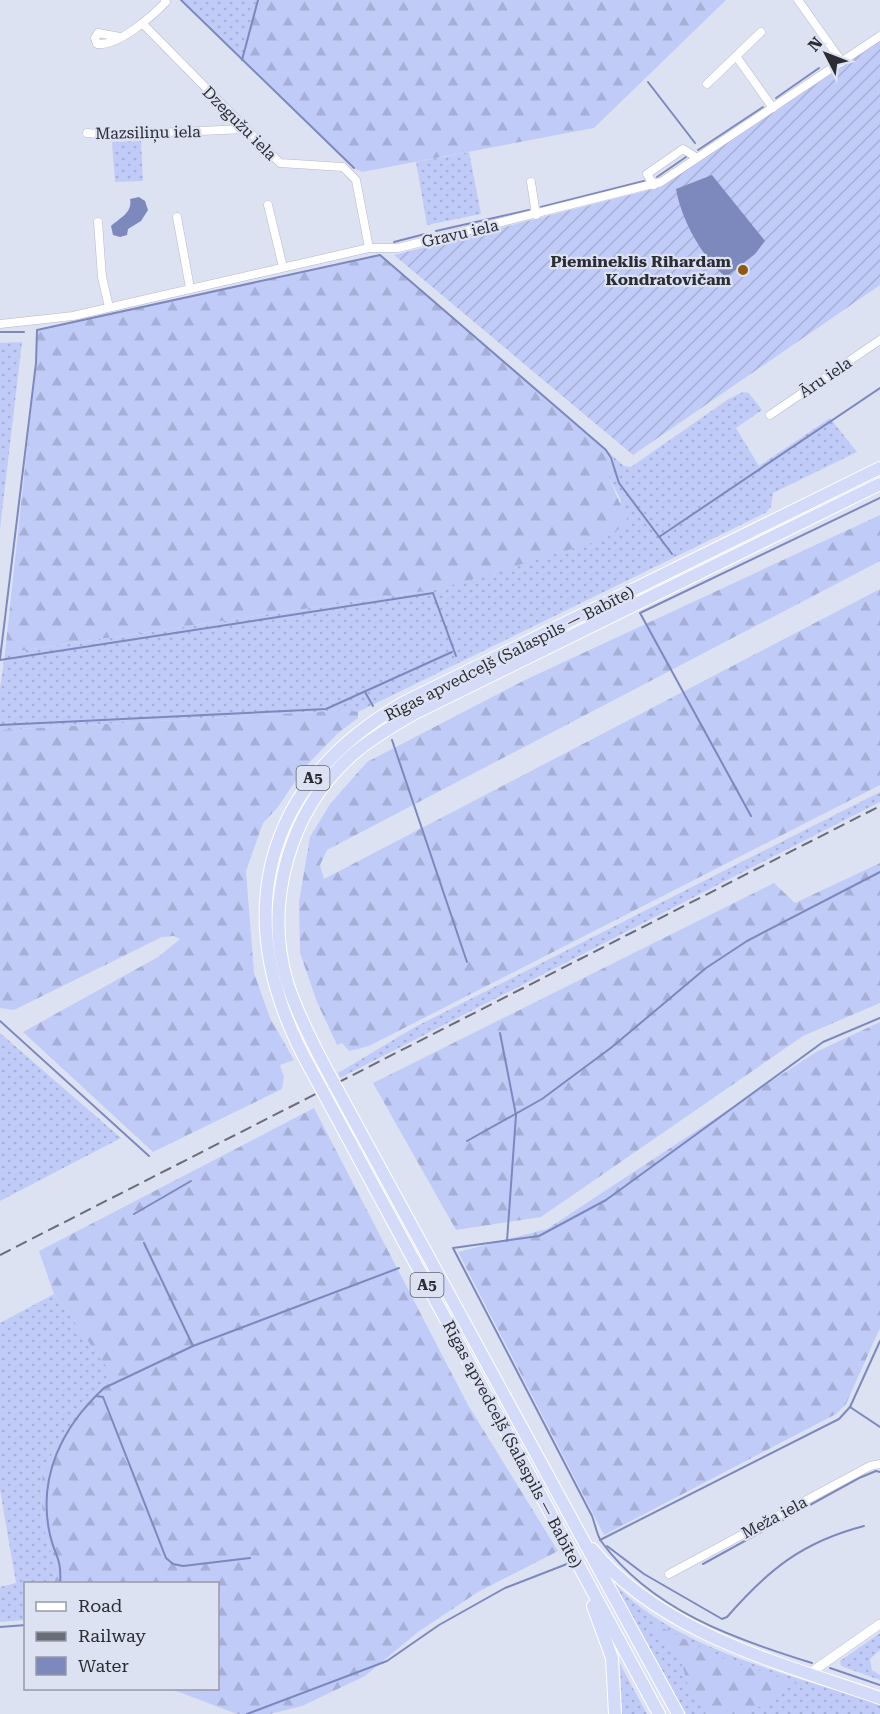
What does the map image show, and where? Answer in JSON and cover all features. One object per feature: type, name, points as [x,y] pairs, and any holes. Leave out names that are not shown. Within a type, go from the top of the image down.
[{"type":"highway","name":"Rīgas apvedceļš (Salaspils — Babīte)","points":[[659,1714],[290,1028],[274,987],[267,948],[266,906],[272,864],[284,826],[300,794],[326,761],[356,734],[403,704],[880,468]]},
{"type":"highway","name":"Rīgas apvedceļš (Salaspils — Babīte)","points":[[678,1714],[349,1111],[300,1016],[287,981],[280,940],[279,910],[283,878],[295,835],[314,799],[339,768],[371,740],[415,713],[880,484]]},
{"type":"highway","points":[[576,1529],[616,1574],[677,1618],[712,1637],[880,1698]]},
{"type":"highway","points":[[581,1571],[612,1658],[615,1714]]},
{"type":"street","points":[[120,37],[143,24],[166,2],[165,0]]},
{"type":"street","points":[[798,0],[842,62]]},
{"type":"street","name":"Dzegužu iela","points":[[143,24],[280,163],[342,167],[357,180],[369,248]]},
{"type":"street","points":[[707,84],[761,32]]},
{"type":"street","name":"Gravu iela","points":[[0,324],[30,322],[109,307],[369,248],[398,248],[654,185],[880,36]]},
{"type":"street","points":[[736,56],[773,108]]},
{"type":"street","name":"Mazsiliņu iela","points":[[87,133],[109,135],[245,129]]},
{"type":"street","points":[[654,185],[647,174],[683,149],[697,158]]},
{"type":"street","points":[[531,182],[536,215]]},
{"type":"street","points":[[268,205],[283,267]]},
{"type":"street","points":[[177,216],[190,288]]},
{"type":"street","points":[[98,222],[102,277],[109,307]]},
{"type":"street","name":"Āru iela","points":[[770,415],[880,340]]},
{"type":"street","name":"Meža iela","points":[[669,1574],[870,1466],[880,1464]]},
{"type":"street","points":[[810,1673],[880,1624]]},
{"type":"green space","points":[[181,0],[258,0],[242,60]]},
{"type":"green space","points":[[258,0],[726,0],[594,128],[362,172],[354,168],[242,60]]},
{"type":"green space","points":[[880,41],[880,285],[633,455],[394,255],[661,187]]},
{"type":"green space","points":[[141,141],[143,181],[115,182],[112,142]]},
{"type":"green space","points":[[469,152],[481,214],[427,225],[416,162]]},
{"type":"green space","points":[[380,255],[606,450],[614,470],[609,478],[628,522],[605,539],[439,589],[5,653],[36,365],[37,330]]},
{"type":"green space","points":[[22,342],[0,529],[0,343]]},
{"type":"green space","points":[[743,392],[749,393],[762,410],[736,428],[759,466],[830,418],[857,452],[773,493],[771,507],[765,513],[358,712],[348,710],[0,730],[0,688],[5,653],[439,589],[622,502],[609,478],[611,458],[606,450],[624,466],[631,467],[727,400]]},
{"type":"green space","points":[[880,515],[880,561],[327,850],[320,865],[324,879],[880,589],[880,785],[369,1046],[349,1051],[342,1043],[337,1045],[317,1002],[300,953],[299,902],[310,837],[330,804],[367,762],[525,680]]},
{"type":"green space","points":[[348,710],[358,712],[358,718],[338,733],[304,768],[278,807],[263,823],[246,871],[254,973],[270,1018],[294,1060],[280,1065],[284,1077],[282,1089],[153,1152],[23,1032],[158,957],[180,939],[174,936],[162,937],[14,1010],[0,1008],[0,730]]},
{"type":"green space","points":[[880,792],[880,802],[340,1078],[338,1073],[415,1027]]},
{"type":"green space","points":[[880,863],[880,1003],[803,1036],[541,1217],[456,1230],[373,1083],[774,883],[795,903]]},
{"type":"green space","points":[[880,1022],[880,1328],[846,1404],[836,1414],[604,1535],[458,1252],[547,1229],[816,1052]]},
{"type":"green space","points":[[0,1033],[121,1138],[0,1201]]},
{"type":"green space","points":[[314,1108],[468,1405],[558,1551],[478,1592],[418,1632],[365,1676],[302,1706],[270,1714],[237,1714],[174,1690],[219,1690],[219,1582],[54,1582],[57,1566],[46,1538],[41,1498],[43,1467],[87,1406],[114,1377],[54,1294],[39,1251]]},
{"type":"green space","points":[[54,1294],[115,1377],[87,1406],[43,1467],[41,1499],[46,1538],[57,1566],[54,1582],[24,1582],[24,1620],[0,1622],[0,1587],[16,1583],[0,1490],[0,1323]]},
{"type":"green space","points":[[610,1577],[633,1601],[663,1623],[697,1641],[734,1657],[880,1704],[880,1714],[686,1714]]},
{"type":"green space","points":[[653,1623],[721,1658],[796,1683],[748,1714],[706,1714],[688,1686],[680,1657],[654,1631]]},
{"type":"green space","points":[[880,1633],[880,1650],[870,1659],[872,1670],[880,1675],[880,1680],[841,1666],[840,1661]]},
{"type":"green space","points":[[620,1664],[647,1714],[622,1714]]},
{"type":"water","points":[[712,175],[765,241],[755,254],[726,277],[701,249],[694,237],[683,213],[676,189]]},
{"type":"water","points":[[139,197],[145,201],[148,210],[141,221],[128,229],[127,235],[120,237],[113,235],[111,226],[128,211],[130,199]]},
{"type":"waterway","points":[[181,0],[354,168]]},
{"type":"waterway","points":[[242,60],[258,0]]},
{"type":"waterway","points":[[776,98],[819,68]]},
{"type":"waterway","points":[[648,82],[695,143]]},
{"type":"waterway","points":[[698,150],[763,107]]},
{"type":"waterway","points":[[657,177],[686,157]]},
{"type":"waterway","points":[[541,207],[644,181]]},
{"type":"waterway","points":[[436,231],[529,210]]},
{"type":"waterway","points":[[394,242],[425,234]]},
{"type":"waterway","points":[[0,659],[36,363],[37,330],[380,255],[606,450],[619,483],[672,554]]},
{"type":"waterway","points":[[0,332],[24,332]]},
{"type":"waterway","points":[[659,537],[880,388]]},
{"type":"waterway","points":[[751,816],[640,613],[880,498]]},
{"type":"waterway","points":[[0,660],[433,593],[456,656]]},
{"type":"waterway","points":[[0,725],[326,709],[452,652]]},
{"type":"waterway","points":[[365,692],[373,706]]},
{"type":"waterway","points":[[392,740],[467,962]]},
{"type":"waterway","points":[[467,1141],[542,1099],[612,1047],[706,968],[747,941],[880,872]]},
{"type":"waterway","points":[[812,1663],[753,1644],[696,1619],[669,1604],[621,1565],[601,1541],[592,1516],[453,1248],[539,1236],[606,1200],[823,1042],[880,1018]]},
{"type":"waterway","points":[[0,1021],[149,1156]]},
{"type":"waterway","points":[[500,1033],[516,1115],[507,1241]]},
{"type":"waterway","points":[[134,1214],[191,1181]]},
{"type":"waterway","points":[[144,1243],[193,1346]]},
{"type":"waterway","points":[[60,1582],[59,1563],[50,1535],[47,1514],[50,1473],[65,1436],[76,1419],[104,1388],[193,1346],[399,1268]]},
{"type":"waterway","points":[[600,1540],[839,1419],[850,1407],[880,1341]]},
{"type":"waterway","points":[[96,1396],[103,1397],[166,1558],[173,1564],[183,1566],[250,1558]]},
{"type":"waterway","points":[[850,1407],[880,1427]]},
{"type":"waterway","points":[[703,1564],[859,1478],[876,1471],[880,1472]]},
{"type":"waterway","points":[[607,1546],[644,1574],[722,1619],[727,1617],[772,1572],[804,1549],[822,1540],[864,1526]]},
{"type":"waterway","points":[[247,1714],[387,1661],[439,1625],[505,1588],[567,1564]]},
{"type":"waterway","points":[[0,1627],[24,1625]]},
{"type":"waterway","points":[[830,1668],[880,1685]]},
{"type":"railway","points":[[0,1255],[880,806]]},
{"type":"place","name":"Piemineklis Rihardam Kondratovičam","points":[[743,270]]}]
